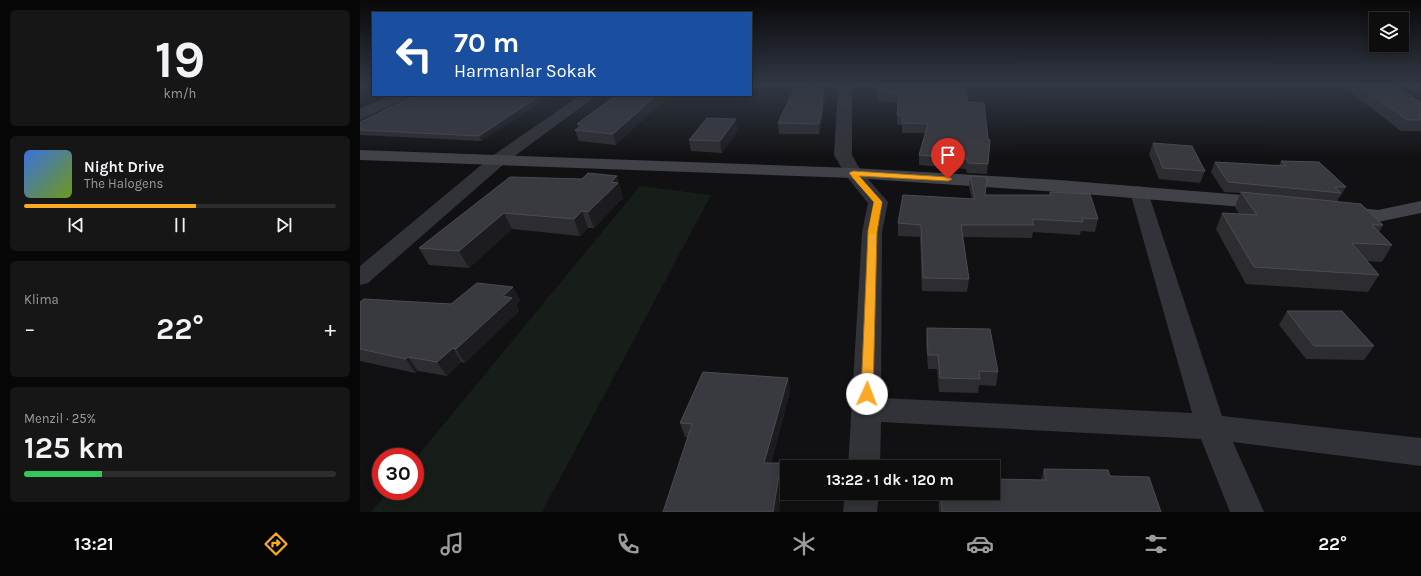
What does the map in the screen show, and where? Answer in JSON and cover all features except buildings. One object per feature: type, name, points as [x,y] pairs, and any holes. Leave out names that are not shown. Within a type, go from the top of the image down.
[{"type":"street","points":[[360,115],[371,110]]},
{"type":"street","points":[[360,278],[498,160],[569,110]]},
{"type":"street","points":[[844,110],[843,155],[853,173],[878,202],[872,232],[864,460]]},
{"type":"street","points":[[360,154],[853,173],[1139,192],[1283,205]]},
{"type":"street","points":[[1139,192],[1211,427],[1246,512]]},
{"type":"street","points":[[1330,210],[1378,216],[1418,209]]},
{"type":"street","points":[[866,409],[1211,427],[1421,452]]},
{"type":"street","points":[[860,512],[861,500]]},
{"type":"shaded area","points":[[640,186],[711,195],[542,512],[371,512],[381,500],[424,500],[424,448]]},
{"type":"slow traffic","points":[[855,176],[878,202],[872,232]]},
{"type":"route","points":[[867,394],[872,232],[878,202],[853,173],[948,179]]}]
